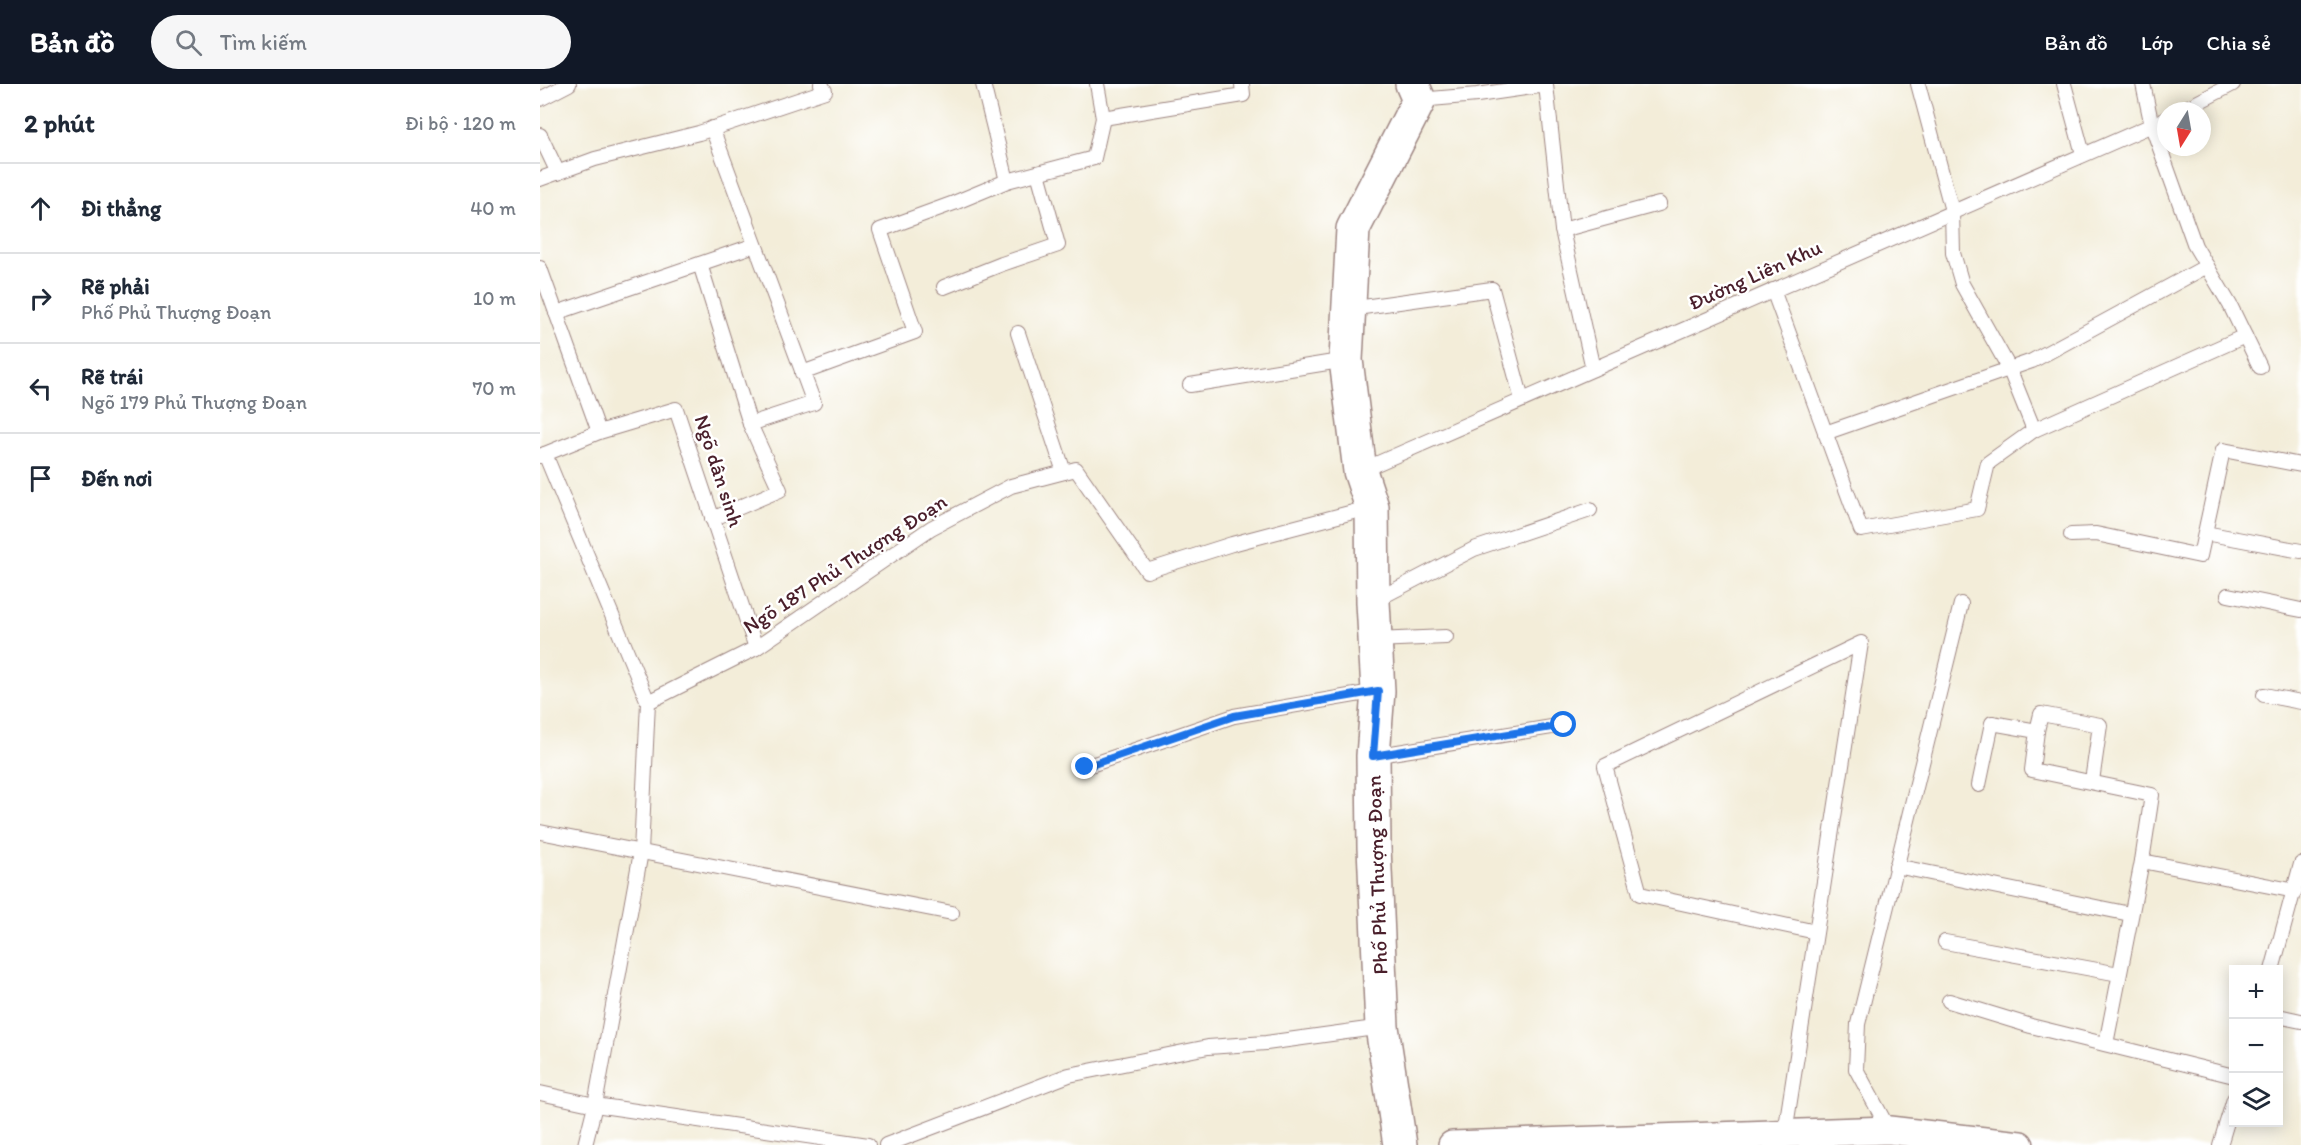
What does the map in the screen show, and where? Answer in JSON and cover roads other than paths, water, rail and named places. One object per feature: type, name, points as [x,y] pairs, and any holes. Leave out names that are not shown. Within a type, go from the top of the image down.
[{"type":"main road","name":"Phố Phủ Thượng Đoạn","points":[[1400,1145],[1382,1027],[1374,847],[1373,756],[1378,691],[1373,602],[1372,507],[1360,471],[1346,360],[1353,229],[1415,92]]},
{"type":"street","points":[[1452,1145],[1889,1130],[1951,1141],[2020,1145]]},
{"type":"lane","points":[[540,99],[569,84]]},
{"type":"lane","points":[[540,179],[595,159],[712,128],[825,91],[821,84]]},
{"type":"lane","points":[[983,84],[1007,181]]},
{"type":"lane","points":[[802,373],[915,332],[880,230],[1007,181],[1094,158],[1103,118],[1097,84]]},
{"type":"lane","points":[[1103,118],[1243,95],[1242,84]]},
{"type":"lane","points":[[1415,92],[1477,95],[1548,84],[1562,230],[1593,369]]},
{"type":"lane","points":[[1918,84],[1952,211],[1953,253],[1962,284],[2009,368],[2034,430]]},
{"type":"lane","points":[[2064,84],[2083,154]]},
{"type":"lane","points":[[2143,84],[2152,126],[2195,246],[2260,367]]},
{"type":"lane","points":[[2198,102],[2233,84]]},
{"type":"lane","name":"Đường Liên Khu","points":[[1360,471],[2157,123]]},
{"type":"lane","points":[[712,128],[814,402],[750,424]]},
{"type":"lane","points":[[540,135],[558,172]]},
{"type":"lane","points":[[944,287],[1058,245],[1038,173]]},
{"type":"lane","points":[[1562,230],[1659,204]]},
{"type":"lane","points":[[556,313],[755,245]]},
{"type":"lane","points":[[700,264],[750,424],[780,490],[712,519]]},
{"type":"lane","points":[[1825,433],[2032,361],[2207,266]]},
{"type":"lane","points":[[540,268],[599,432]]},
{"type":"lane","points":[[1348,309],[1492,289],[1522,400]]},
{"type":"lane","points":[[1773,290],[1861,530],[1977,509],[1988,463],[2034,430],[2245,336]]},
{"type":"lane","points":[[1018,333],[1064,472],[1076,469],[1147,572],[1232,543],[1372,507]]},
{"type":"lane","points":[[1190,385],[1346,360]]},
{"type":"lane","name":"Ngõ dân sinh","points":[[542,455],[599,432],[676,409],[756,648]]},
{"type":"lane","points":[[2072,536],[2096,534],[2200,556],[2223,450],[2301,465]]},
{"type":"lane","points":[[542,455],[648,702],[641,852],[595,1105],[585,1145]]},
{"type":"lane","name":"Ngõ 187 Phủ Thượng Đoạn","points":[[648,702],[756,648],[931,528],[1011,486],[1064,472]]},
{"type":"lane","points":[[1373,602],[1474,549],[1590,510]]},
{"type":"lane","points":[[2205,533],[2301,551]]},
{"type":"lane","points":[[2228,595],[2301,610]]},
{"type":"lane","points":[[1889,1130],[1856,1069],[1858,1024],[1960,604]]},
{"type":"lane","points":[[1375,640],[1446,638]]},
{"type":"lane","points":[[1785,1133],[1861,643],[1605,766],[1640,894],[1816,932]]},
{"type":"lane","points":[[1085,767],[1234,716],[1378,691]]},
{"type":"lane","points":[[2264,695],[2301,702]]},
{"type":"lane","points":[[2092,781],[2100,725],[2041,714],[2032,770],[2152,795],[2142,861],[2106,1044]]},
{"type":"lane","points":[[1979,785],[1992,723],[2037,731]]},
{"type":"lane","points":[[1373,756],[1564,725]]},
{"type":"lane","points":[[540,832],[952,913]]},
{"type":"lane","points":[[2142,861],[2295,891]]},
{"type":"lane","points":[[2273,965],[2301,864]]},
{"type":"lane","points":[[1896,866],[2130,914]]},
{"type":"lane","points":[[1945,942],[2119,974]]},
{"type":"lane","points":[[1948,1001],[2031,1026],[2229,1075]]},
{"type":"lane","points":[[2283,1017],[2301,1021]]},
{"type":"lane","points":[[886,1145],[1069,1075],[1208,1047],[1266,1043],[1382,1027]]},
{"type":"lane","points":[[540,1093],[595,1105],[868,1145]]},
{"type":"lane","points":[[2220,1145],[2229,1115]]}]
